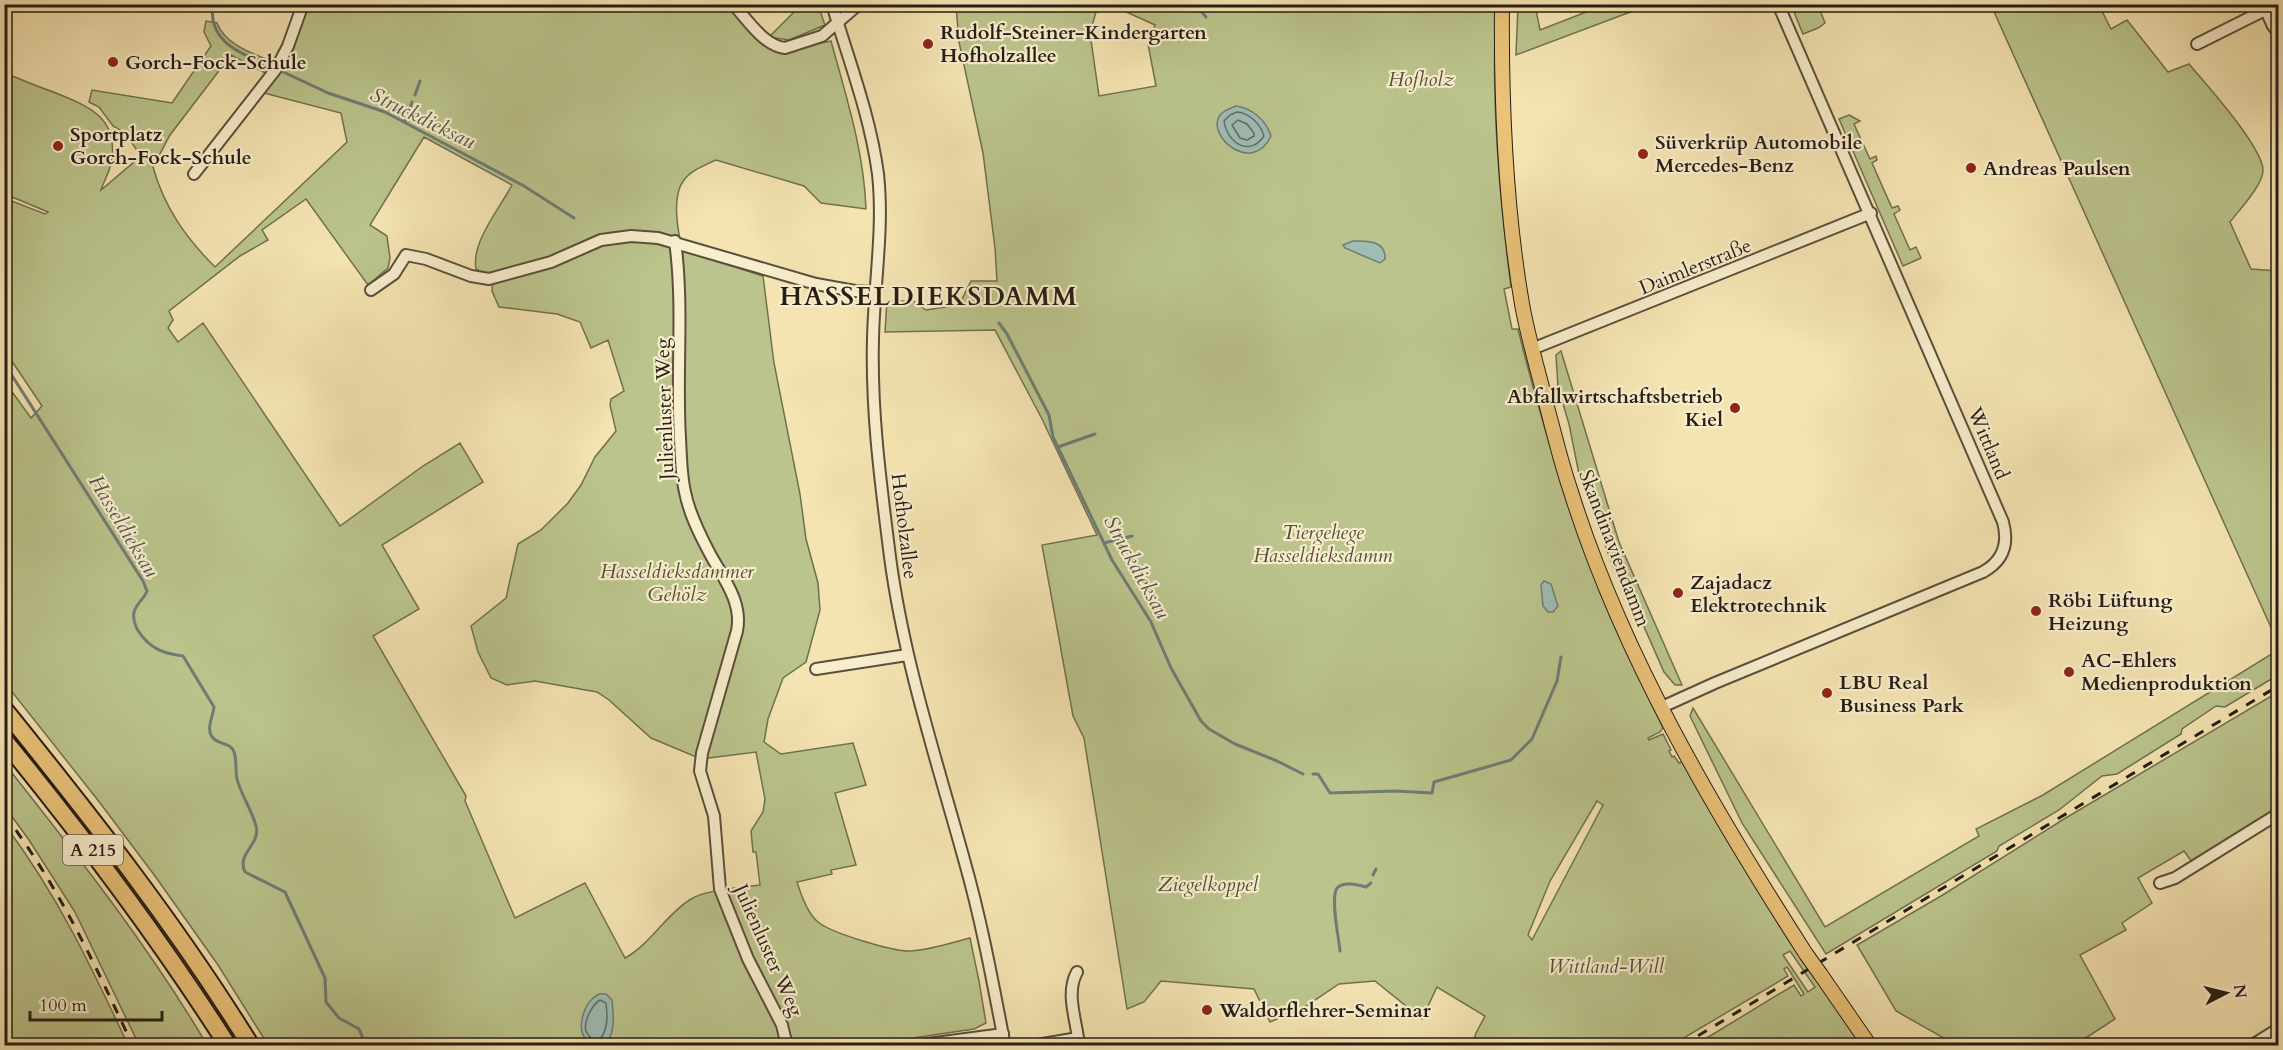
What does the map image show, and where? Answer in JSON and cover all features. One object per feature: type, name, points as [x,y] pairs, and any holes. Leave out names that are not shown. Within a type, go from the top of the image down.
[{"type":"highway","name":"A 215","points":[[4,709],[154,900],[213,984],[251,1046]]},
{"type":"highway","name":"A 215","points":[[4,740],[88,844],[139,913],[176,964],[228,1046]]},
{"type":"main road","name":"Skandinaviendamm","points":[[1502,4],[1502,115],[1509,210],[1520,294],[1532,349],[1571,493],[1621,621],[1662,707],[1710,796],[1806,954],[1870,1046]]},
{"type":"street","points":[[194,174],[272,74],[288,46],[303,4]]},
{"type":"street","points":[[734,4],[766,40],[779,47],[789,47],[822,36],[859,4]]},
{"type":"street","name":"Hofholzallee","points":[[832,4],[870,127],[877,172],[879,239],[873,352],[876,444],[894,584],[907,655],[982,925],[1004,1040]]},
{"type":"street","name":"Wittland","points":[[1662,707],[1715,682],[1983,572],[1993,566],[2003,553],[2006,535],[2003,522],[1778,4]]},
{"type":"street","points":[[2197,44],[2264,7],[2278,32]]},
{"type":"street","name":"Daimlerstraße","points":[[1532,349],[1870,213]]},
{"type":"street","points":[[371,290],[396,272],[406,255],[426,259],[471,276],[489,279],[500,278],[551,262],[601,240],[631,236],[675,242],[816,284],[875,292]]},
{"type":"street","name":"Julienluster Weg","points":[[675,242],[680,282],[679,413],[685,493],[692,516],[734,598],[739,618],[704,747],[700,771],[714,816],[720,889],[748,959],[782,1025],[787,1046]]},
{"type":"street","points":[[816,669],[907,655]]},
{"type":"street","points":[[2160,883],[2175,878],[2278,814]]},
{"type":"street","points":[[1030,1046],[1078,1038],[1071,993],[1072,981],[1077,972]]},
{"type":"street","points":[[2251,1046],[2278,1029]]},
{"type":"street","points":[[913,1046],[1004,1040]]},
{"type":"green space","name":"Hasseldieksdammer Gehölz","points":[[307,5],[728,5],[765,41],[789,49],[831,41],[858,145],[866,209],[821,203],[804,186],[716,160],[691,173],[680,187],[677,204],[679,233],[682,250],[763,276],[774,363],[800,494],[806,539],[818,583],[820,610],[806,662],[783,678],[768,719],[764,742],[781,754],[853,743],[866,785],[835,793],[856,865],[831,870],[832,874],[797,882],[803,898],[818,922],[849,936],[878,945],[911,951],[970,938],[986,1023],[974,1029],[859,1046],[268,1045],[218,965],[155,876],[5,683],[5,399],[13,393],[31,418],[42,406],[5,351],[4,198],[45,214],[48,212],[5,194],[5,73],[80,103],[99,116],[110,133],[112,145],[112,160],[101,190],[141,156],[125,133],[113,126],[99,107],[89,102],[92,90],[172,103],[211,46],[204,32],[206,21],[217,23],[226,37],[241,48],[274,62],[267,74],[231,55],[170,135],[153,167],[163,195],[177,221],[215,267],[347,142],[341,113],[264,93],[291,49]],"holes":[[[424,137],[512,185],[478,248],[476,269],[493,274],[492,291],[499,307],[557,314],[580,322],[591,348],[608,340],[624,391],[611,399],[610,405],[616,431],[595,457],[581,485],[568,503],[541,530],[518,544],[506,598],[471,626],[478,652],[491,678],[507,685],[535,681],[597,692],[651,738],[701,759],[756,752],[765,799],[763,812],[751,831],[760,885],[715,891],[691,899],[682,905],[643,945],[625,958],[585,883],[515,918],[465,801],[466,796],[373,636],[419,609],[382,545],[483,482],[460,443],[423,466],[340,526],[203,323],[178,342],[168,328],[173,320],[169,311],[240,256],[268,240],[262,230],[306,199],[368,285],[388,268],[390,258],[387,236],[370,225]]]},
{"type":"green space","points":[[801,5],[818,5],[825,25],[789,40],[775,38],[766,40]]},
{"type":"green space","name":"Tiergehege Hasseldieksdamm","points":[[956,5],[1098,5],[1090,33],[1099,96],[1156,86],[1148,44],[1155,25],[1111,5],[1496,5],[1495,111],[1511,287],[1504,289],[1512,329],[1518,329],[1546,431],[1580,532],[1619,631],[1663,728],[1648,738],[1649,740],[1663,734],[1672,757],[1674,756],[1679,763],[1682,762],[1865,1045],[1695,1045],[1794,985],[1801,996],[1804,994],[1787,967],[1784,969],[1788,976],[1672,1045],[1472,1045],[1485,1016],[1437,987],[1422,1019],[1375,981],[1339,984],[1303,1008],[1270,1022],[1254,989],[1161,981],[1144,1002],[1127,1009],[1084,738],[1073,716],[1042,545],[1097,535],[1042,419],[995,330],[885,332],[887,301],[913,301],[926,310],[959,305],[971,281],[997,281],[983,153],[959,42]],"holes":[[[1597,801],[1603,805],[1532,940],[1528,935],[1550,881]],[[1790,951],[1815,987],[1808,992],[1783,955]]]},
{"type":"green space","points":[[1518,5],[1535,5],[1540,30],[1604,5],[1649,5],[1516,55]]},
{"type":"green space","points":[[1791,5],[1818,5],[1825,23],[1803,34]]},
{"type":"green space","points":[[1991,5],[2099,5],[2111,29],[2127,20],[2168,72],[2189,64],[2244,132],[2261,161],[2263,171],[2259,183],[2230,222],[2251,269],[2278,271],[2278,643]]},
{"type":"green space","points":[[1849,115],[1860,121],[1854,124],[1870,159],[1876,156],[1877,160],[1872,163],[1892,208],[1898,206],[1900,210],[1894,214],[1910,250],[1916,247],[1921,258],[1903,266],[1839,119]]},
{"type":"green space","points":[[1561,351],[1619,542],[1682,685],[1675,685],[1664,672],[1641,620],[1629,605],[1579,474],[1569,424],[1558,387],[1556,355]]},
{"type":"green space","points":[[2278,650],[2278,675],[2225,707],[2216,706],[2182,729],[2181,734],[2117,774],[2102,776],[2059,810],[1999,846],[1997,851],[1826,954],[1742,823],[1690,716],[1693,708],[1825,927],[1979,836],[1976,829],[2043,795]]},
{"type":"green space","points":[[2278,692],[2278,809],[2192,862],[2184,851],[2138,878],[2152,903],[2122,923],[2126,930],[2080,955],[2115,1019],[2075,1045],[1956,1045],[1896,1011],[1857,945]]},
{"type":"green space","points":[[5,764],[85,866],[136,936],[207,1045],[139,1045],[75,912],[5,807]]},
{"type":"green space","points":[[5,825],[57,905],[87,959],[128,1045],[5,1045]]},
{"type":"water","points":[[1236,106],[1248,109],[1266,125],[1271,136],[1263,147],[1253,152],[1243,152],[1233,148],[1219,132],[1217,123],[1220,115]]},
{"type":"water","points":[[1353,241],[1379,245],[1385,259],[1380,263],[1345,248],[1343,245]]},
{"type":"water","points":[[1544,581],[1551,584],[1558,606],[1553,612],[1548,612],[1543,606],[1541,585]]},
{"type":"water","points":[[599,994],[606,994],[612,1000],[613,1024],[610,1037],[596,1044],[586,1039],[581,1025],[587,1005]]},
{"type":"waterway","name":"Struckdieksau","points":[[213,4],[213,18],[222,38],[240,52],[273,67]]},
{"type":"waterway","points":[[1200,10],[1206,17]]},
{"type":"waterway","name":"Struckdieksau","points":[[279,70],[328,93],[385,112],[524,186],[574,218]]},
{"type":"waterway","points":[[415,95],[420,81]]},
{"type":"waterway","points":[[405,122],[412,102]]},
{"type":"waterway","name":"Struckdieksau","points":[[999,323],[1049,415],[1053,437],[1112,560],[1151,622],[1171,668],[1201,721],[1209,729],[1235,744],[1303,774]]},
{"type":"waterway","name":"Hasseldieksau","points":[[4,363],[143,581],[147,591],[134,612],[138,631],[158,650],[183,656],[214,707],[210,734],[215,740],[232,749],[235,755],[236,776],[256,826],[255,839],[244,859],[245,872],[285,892],[325,978],[326,1002],[339,1018],[359,1029],[366,1046]]},
{"type":"waterway","points":[[1058,447],[1095,434]]},
{"type":"waterway","points":[[1104,543],[1132,536]]},
{"type":"waterway","name":"Struckdieksau","points":[[1313,774],[1318,774],[1330,793],[1396,791],[1432,793],[1434,782],[1511,760],[1532,739],[1557,681],[1561,657]]},
{"type":"waterway","points":[[1373,875],[1376,869]]},
{"type":"waterway","points":[[1340,951],[1334,900],[1337,888],[1347,884],[1366,887],[1371,883]]},
{"type":"railway","points":[[1681,1046],[2278,686]]},
{"type":"railway","points":[[4,814],[59,898],[133,1046]]},
{"type":"place","name":"Rudolf-Steiner-Kindergarten Hofholzallee","points":[[928,44]]},
{"type":"place","name":"Gorch-Fock-Schule","points":[[113,62]]},
{"type":"place","name":"Sportplatz Gorch-Fock-Schule","points":[[58,146]]},
{"type":"place","name":"Süverkrüp Automobile Mercedes-Benz","points":[[1643,154]]},
{"type":"place","name":"Andreas Paulsen","points":[[1971,168]]},
{"type":"place","name":"Abfallwirtschaftsbetrieb Kiel","points":[[1735,408]]},
{"type":"place","name":"Zajadacz Elektrotechnik","points":[[1678,593]]},
{"type":"place","name":"Röbi Lüftung Heizung","points":[[2036,611]]},
{"type":"place","name":"AC-Ehlers Medienproduktion","points":[[2069,672]]},
{"type":"place","name":"LBU Real Business Park","points":[[1827,693]]},
{"type":"place","name":"Waldorflehrer-Seminar","points":[[1207,1010]]},
{"type":"district","name":"HASSELDIEKSDAMM","points":[[929,296]]},
{"type":"park label","name":"Hofholz","points":[[1421,79]]},
{"type":"park label","name":"Ziegelkoppel","points":[[1208,884]]},
{"type":"park label","name":"Wittland-Will","points":[[1606,966]]}]
